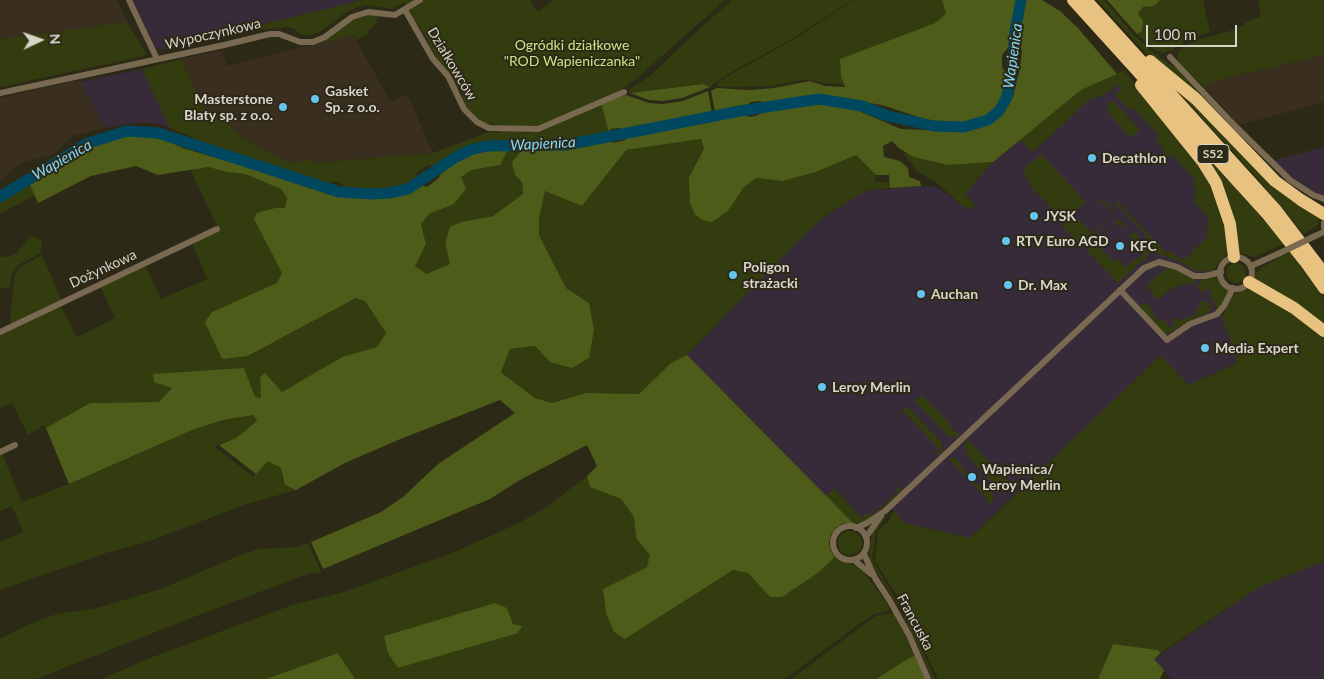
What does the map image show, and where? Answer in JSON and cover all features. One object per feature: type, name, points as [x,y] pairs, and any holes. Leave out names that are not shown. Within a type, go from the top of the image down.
[{"type":"highway","name":"S52","points":[[1074,0],[1268,215],[1324,288]]},
{"type":"highway","name":"S52","points":[[1086,0],[1275,209],[1324,273]]},
{"type":"highway","points":[[1096,25],[1132,74],[1203,162],[1216,183],[1230,224],[1234,257]]},
{"type":"highway","points":[[1115,32],[1196,99],[1275,181],[1324,214]]},
{"type":"highway","points":[[1249,282],[1294,308],[1324,331]]},
{"type":"street","points":[[129,0],[157,59]]},
{"type":"street","name":"Wypoczynkowa","points":[[0,94],[270,34],[279,34],[300,42],[313,42],[325,37],[352,17],[368,12],[391,16],[405,10],[420,0]]},
{"type":"street","name":"Działkowców","points":[[405,10],[433,58],[448,76],[464,109],[477,122],[489,128],[538,129],[624,92]]},
{"type":"street","points":[[1170,57],[1284,175],[1307,192],[1324,199]]},
{"type":"street","points":[[1324,223],[1324,228]]},
{"type":"street","name":"Dożynkowa","points":[[0,332],[217,229]]},
{"type":"street","points":[[1251,266],[1324,232]]},
{"type":"street","points":[[1234,257],[1245,260],[1251,266],[1252,274],[1249,282],[1244,286],[1233,288],[1225,283],[1221,272],[1226,261],[1234,257]]},
{"type":"street","points":[[856,528],[866,537],[867,543],[864,554],[854,560],[838,556],[833,546],[840,530],[856,528],[867,523],[885,510],[1144,268],[1154,263],[1170,264],[1194,276],[1205,276],[1221,272]]},
{"type":"street","points":[[1120,290],[1168,340],[1190,324],[1217,314],[1224,306],[1233,288]]},
{"type":"street","points":[[0,452],[15,444]]},
{"type":"street","points":[[866,537],[885,510]]},
{"type":"street","name":"Francuska","points":[[864,554],[875,578],[905,627],[928,679]]},
{"type":"street","name":"Francuska","points":[[854,560],[875,578]]},
{"type":"shaded area","points":[[0,0],[117,0],[127,22],[0,39]]},
{"type":"shaded area","points":[[133,0],[363,0],[163,50],[155,47]]},
{"type":"shaded area","points":[[353,35],[391,102],[407,94],[433,153],[315,163],[307,159],[292,163],[283,160],[241,136],[226,122],[220,111],[206,114],[182,59],[217,51],[222,53],[227,66]]},
{"type":"shaded area","points":[[1324,55],[1324,102],[1239,125],[1205,88],[1214,81]]},
{"type":"shaded area","points":[[142,69],[170,128],[158,124],[131,123],[105,128],[80,82]]},
{"type":"shaded area","points":[[1117,74],[1205,188],[1215,215],[1205,267],[1237,359],[1235,364],[1189,385],[1161,355],[970,538],[904,523],[887,504],[865,522],[853,523],[687,355],[798,241],[824,217],[865,191],[921,186],[937,187],[970,210],[965,194],[993,162],[1081,90]]},
{"type":"shaded area","points":[[79,80],[105,128],[72,136],[54,154],[22,163],[0,181],[0,98]]},
{"type":"shaded area","points":[[1324,147],[1324,196],[1291,179],[1272,161]]},
{"type":"shaded area","points":[[1324,561],[1324,679],[1171,679],[1154,659],[1259,587]]},
{"type":"green space","points":[[363,0],[414,0],[407,6],[404,2],[392,9],[367,5],[358,7],[346,12],[320,32],[307,36],[287,27],[265,30],[260,25]]},
{"type":"green space","name":"Ogródki działkowe \"ROD Wapieniczanka\"","points":[[425,0],[530,0],[538,12],[554,0],[725,0],[636,79],[618,92],[538,126],[527,127],[484,123],[468,111],[461,98],[463,95],[437,60],[426,37],[410,13],[410,9]]},
{"type":"green space","points":[[732,0],[853,0],[790,40],[728,74],[710,87],[703,84],[630,93],[629,90],[650,76]]},
{"type":"green space","points":[[854,0],[942,0],[946,14],[935,23],[876,45],[841,76],[846,85],[823,83],[808,79],[773,86],[717,86],[728,76],[791,41]]},
{"type":"green space","points":[[942,0],[1019,0],[1011,44],[1002,55],[1002,68],[1008,74],[1007,89],[1000,105],[992,113],[976,120],[958,124],[934,122],[882,105],[815,96],[766,103],[759,101],[751,102],[744,107],[715,112],[711,91],[717,88],[749,90],[774,88],[810,81],[825,86],[845,87],[841,76],[840,59],[935,23],[946,14]]},
{"type":"green space","points":[[1026,0],[1042,0],[1060,11],[1077,27],[1117,74],[1081,90],[993,162],[948,165],[913,157],[892,141],[883,146],[884,157],[900,161],[908,168],[909,177],[920,181],[921,186],[890,188],[889,175],[876,175],[856,155],[816,172],[783,181],[756,178],[744,187],[728,211],[712,222],[702,220],[695,214],[690,203],[689,177],[704,149],[701,139],[626,150],[582,206],[545,191],[539,219],[539,235],[566,288],[589,303],[594,330],[589,358],[572,368],[550,362],[535,346],[510,349],[501,372],[535,398],[552,403],[586,393],[639,394],[671,363],[687,355],[853,523],[844,523],[831,534],[829,543],[831,552],[835,557],[819,572],[782,597],[770,597],[748,573],[733,570],[625,639],[614,632],[606,614],[603,589],[647,567],[650,555],[636,538],[634,517],[621,499],[590,487],[587,476],[597,466],[587,445],[518,481],[490,499],[323,569],[311,542],[381,512],[403,497],[438,464],[515,413],[500,400],[345,463],[296,490],[285,485],[281,468],[268,461],[256,474],[219,445],[236,438],[257,421],[253,415],[223,420],[192,430],[69,484],[46,428],[90,403],[159,402],[172,388],[154,382],[153,374],[244,368],[255,397],[261,398],[260,377],[265,373],[282,392],[342,357],[377,347],[386,333],[365,301],[356,298],[248,356],[222,359],[205,322],[212,312],[277,283],[282,273],[254,219],[257,213],[275,208],[285,208],[287,198],[281,189],[245,174],[208,167],[158,175],[136,166],[91,176],[38,203],[30,185],[64,166],[94,143],[126,133],[157,136],[183,148],[270,174],[334,196],[390,198],[410,192],[421,185],[427,187],[439,178],[443,169],[468,155],[486,150],[509,148],[500,165],[472,170],[461,177],[466,189],[454,204],[429,214],[421,224],[426,244],[415,266],[426,274],[450,264],[445,243],[450,227],[461,222],[493,216],[523,194],[522,182],[515,175],[512,162],[525,149],[566,147],[611,140],[613,143],[625,140],[628,136],[742,114],[749,117],[756,116],[766,110],[814,103],[852,108],[901,129],[964,130],[986,124],[1005,109],[1013,97],[1020,68],[1022,16]]},
{"type":"green space","points":[[1097,0],[1104,0],[1135,36],[1154,53],[1179,70],[1217,108],[1215,111],[1147,54]]},
{"type":"green space","points":[[1107,0],[1160,0],[1154,6],[1143,7],[1138,14],[1143,21],[1142,31],[1137,34]]},
{"type":"green space","points":[[1160,0],[1203,0],[1210,32],[1191,38],[1170,51],[1162,53],[1155,50],[1137,34],[1142,31],[1138,14],[1143,7],[1154,6]]},
{"type":"green space","points":[[1258,0],[1324,0],[1324,55],[1214,81],[1205,88],[1179,62],[1177,55],[1179,51],[1193,41],[1234,30],[1244,25],[1245,22],[1261,16]]},
{"type":"green space","points":[[362,15],[376,15],[378,17],[374,27],[368,30],[368,34],[356,40],[353,35],[320,44],[346,22]]},
{"type":"green space","points":[[127,22],[146,53],[144,56],[0,87],[0,39]]},
{"type":"green space","points":[[182,59],[206,114],[220,110],[226,122],[241,136],[283,160],[292,163],[307,159],[315,163],[433,153],[491,131],[496,133],[508,131],[527,133],[539,131],[601,103],[609,133],[559,143],[529,143],[522,139],[511,139],[509,142],[488,143],[471,147],[437,165],[428,165],[416,173],[418,177],[406,185],[387,190],[356,190],[345,188],[341,183],[332,181],[330,185],[232,154],[170,128],[142,69]]},
{"type":"green space","points":[[1124,70],[1200,164],[1223,209],[1227,253],[1211,271],[1195,271],[1177,260],[1159,255],[1153,249],[1146,235],[1116,204],[1116,200],[1167,253],[1171,251],[1178,258],[1188,257],[1207,237],[1208,218],[1194,201],[1196,190],[1192,183],[1195,180],[1172,155],[1169,158],[1165,154],[1156,139],[1159,135],[1133,108],[1130,110],[1115,95],[1122,89],[1118,84],[1107,93],[1088,101],[1033,152],[1020,140],[1081,90]]},
{"type":"green space","points":[[1168,81],[1321,218],[1316,227],[1304,234],[1256,177]]},
{"type":"green space","points":[[703,84],[710,87],[682,98],[663,101],[649,100],[630,93]]},
{"type":"green space","points":[[708,91],[712,113],[628,131],[618,128],[611,129],[609,133],[601,103],[626,95],[649,103],[663,104],[683,101]]},
{"type":"green space","points":[[1109,101],[1114,102],[1140,130],[1131,138],[1109,114],[1107,110],[1109,105],[1107,104]]},
{"type":"green space","points":[[1171,117],[1284,244],[1254,257],[1237,252],[1235,228]]},
{"type":"green space","points":[[701,139],[704,149],[689,177],[728,211],[744,187],[756,178],[783,181],[816,172],[856,155],[876,175],[875,182],[889,182],[890,188],[865,191],[824,217],[798,241],[687,355],[671,363],[639,394],[586,393],[552,403],[535,398],[501,371],[510,349],[535,346],[550,362],[589,303],[566,288],[539,235],[539,219],[545,191],[582,206],[626,150]]},
{"type":"green space","points":[[509,148],[511,151],[519,153],[512,162],[522,182],[523,194],[493,216],[461,222],[445,243],[450,264],[425,274],[415,266],[426,244],[421,224],[429,214],[454,204],[461,177],[472,170],[500,165]]},
{"type":"green space","points":[[906,152],[913,157],[948,165],[993,162],[965,194],[976,205],[970,210],[960,204],[937,183],[917,171],[904,155]]},
{"type":"green space","points":[[1041,154],[1086,202],[1062,221],[1057,217],[1053,207],[1051,208],[1031,186],[1024,173],[1026,167]]},
{"type":"green space","points":[[208,167],[245,174],[281,189],[287,198],[285,208],[275,208],[254,219],[282,273],[277,284],[212,312],[249,356],[356,298],[365,301],[386,333],[377,347],[342,357],[282,392],[265,373],[260,377],[261,398],[255,397],[244,368],[172,388],[159,402],[90,403],[46,428],[44,425],[28,435],[12,403],[0,408],[0,334],[60,305],[77,337],[115,318],[100,286],[145,265],[161,299],[207,279],[192,243],[219,230],[190,169]]},
{"type":"green space","points":[[30,185],[35,195],[0,214],[0,203]]},
{"type":"green space","points":[[1100,200],[1103,200],[1112,210],[1113,214],[1101,201],[1097,204]]},
{"type":"green space","points":[[1073,214],[1092,233],[1113,214],[1084,243],[1079,243],[1062,225]]},
{"type":"green space","points":[[1118,220],[1123,222],[1126,227],[1125,230],[1119,223],[1115,226],[1113,225],[1096,242],[1114,262],[1118,259],[1126,268],[1136,258],[1138,259],[1142,256],[1144,250],[1132,237],[1128,239],[1134,232],[1140,237],[1149,253],[1147,258],[1118,283],[1087,249]]},
{"type":"green space","points":[[30,236],[42,240],[41,253],[18,265],[11,276],[10,287],[0,289],[0,256],[6,257],[17,253]]},
{"type":"green space","points":[[1290,252],[1324,299],[1324,326],[1254,281],[1256,273],[1262,267]]},
{"type":"green space","points":[[42,255],[62,301],[12,324],[10,322],[14,277],[20,267]]},
{"type":"green space","points":[[1236,263],[1243,266],[1246,273],[1243,280],[1236,283],[1229,280],[1226,273],[1229,266]]},
{"type":"green space","points":[[1167,268],[1196,280],[1192,284],[1183,284],[1167,291],[1162,297],[1156,299],[1147,285]]},
{"type":"green space","points":[[1218,276],[1222,285],[1230,290],[1216,312],[1215,303],[1209,296],[1211,291],[1206,288],[1202,293],[1197,288],[1202,280]]},
{"type":"green space","points":[[1253,288],[1324,336],[1324,561],[1259,587],[1161,653],[1158,650],[1113,644],[1098,679],[938,679],[903,605],[875,561],[878,531],[887,523],[894,511],[904,523],[970,538],[1161,355],[1189,385],[1235,364],[1237,359],[1222,317],[1232,296],[1235,293]]},
{"type":"green space","points":[[1205,300],[1211,304],[1210,312],[1189,321],[1168,334],[1164,333],[1140,307],[1142,304],[1148,304],[1158,321],[1164,320],[1170,328],[1174,326],[1171,318],[1183,320],[1195,314],[1198,307],[1201,309],[1202,305],[1198,305],[1199,303]]},
{"type":"green space","points":[[922,395],[952,426],[950,427],[960,435],[954,438],[949,437],[914,400]]},
{"type":"green space","points":[[907,406],[942,443],[941,449],[943,452],[940,454],[936,453],[939,449],[904,412],[900,413]]},
{"type":"green space","points":[[253,415],[257,421],[236,438],[214,446],[253,477],[268,460],[281,468],[285,485],[296,490],[244,505],[150,541],[106,553],[0,590],[0,542],[23,532],[12,506],[0,511],[0,454],[2,453],[22,502],[69,484],[192,430],[223,420]]},
{"type":"green space","points":[[968,440],[1009,482],[1013,480],[1013,482],[1004,489],[997,487],[966,455],[968,453],[964,446]]},
{"type":"green space","points":[[952,457],[958,460],[967,475],[976,484],[980,486],[982,484],[992,492],[994,498],[991,504],[986,506],[989,502],[949,459]]},
{"type":"green space","points":[[587,476],[591,487],[621,499],[634,517],[636,538],[651,555],[647,567],[603,589],[606,614],[614,632],[625,639],[733,570],[748,573],[770,597],[819,572],[835,557],[840,561],[861,568],[890,608],[888,611],[874,614],[862,622],[785,679],[355,679],[338,653],[266,679],[102,679],[145,660],[292,605],[341,593],[452,553],[519,523],[545,508]],"holes":[[[495,603],[507,608],[513,624],[384,636]]]},
{"type":"green space","points":[[896,487],[901,488],[901,491],[877,513],[865,522],[859,523],[853,523],[826,496],[834,488],[862,518],[868,512],[872,516],[898,491]]},
{"type":"green space","points":[[890,512],[876,532],[872,559],[912,628],[935,679],[932,679],[900,609],[869,559],[872,533]]},
{"type":"green space","points":[[850,531],[855,532],[861,538],[861,548],[855,554],[850,555],[845,554],[839,548],[838,543],[839,538],[845,532]]},
{"type":"green space","points":[[308,543],[321,571],[318,573],[310,573],[36,679],[0,679],[0,639],[34,622],[57,614],[93,609],[161,589],[258,549],[297,547]]},
{"type":"green space","points":[[495,603],[507,608],[513,624],[522,626],[518,633],[398,668],[388,653],[384,636]]},
{"type":"green space","points":[[894,613],[915,656],[876,679],[791,679],[874,617]]},
{"type":"green space","points":[[1113,644],[1158,650],[1161,653],[1154,659],[1164,670],[1160,679],[1098,679]]},
{"type":"green space","points":[[338,653],[355,679],[266,679]]},
{"type":"green space","points":[[915,656],[925,679],[876,679],[909,658]]},
{"type":"waterway","name":"Wapienica","points":[[0,197],[88,143],[127,131],[158,133],[339,192],[372,194],[408,189],[456,157],[470,150],[487,146],[566,145],[740,111],[819,99],[862,106],[888,116],[934,126],[964,127],[988,120],[999,111],[1006,99],[1011,81],[1015,31],[1021,0]]},
{"type":"place","name":"Gasket Sp. z o.o.","points":[[315,99]]},
{"type":"place","name":"Masterstone Blaty sp. z o.o.","points":[[283,107]]},
{"type":"place","name":"Decathlon","points":[[1092,158]]},
{"type":"place","name":"JYSK","points":[[1034,216]]},
{"type":"place","name":"RTV Euro AGD","points":[[1006,241]]},
{"type":"place","name":"KFC","points":[[1120,246]]},
{"type":"place","name":"Poligon strażacki","points":[[733,275]]},
{"type":"place","name":"Dr. Max","points":[[1008,285]]},
{"type":"place","name":"Auchan","points":[[921,294]]},
{"type":"place","name":"Media Expert","points":[[1205,348]]},
{"type":"place","name":"Leroy Merlin","points":[[822,387]]},
{"type":"place","name":"Wapienica/ Leroy Merlin","points":[[972,477]]}]
